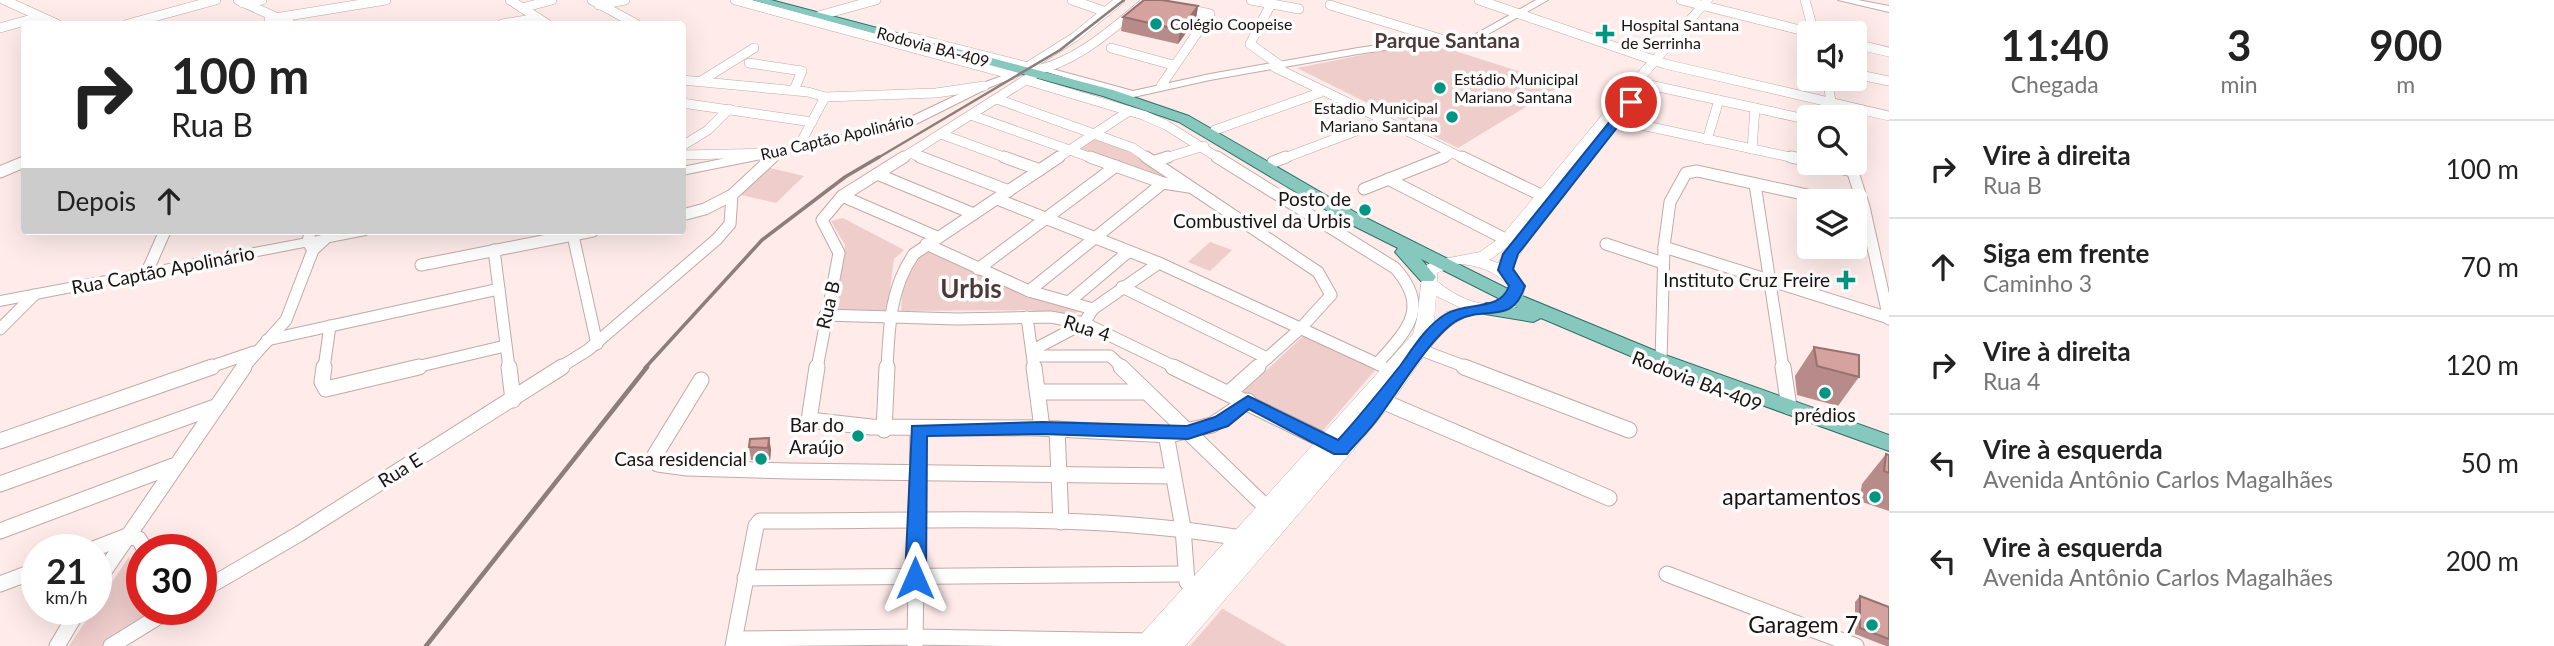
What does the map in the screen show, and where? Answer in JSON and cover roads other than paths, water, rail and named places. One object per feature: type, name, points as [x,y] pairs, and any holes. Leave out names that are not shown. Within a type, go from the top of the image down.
[{"type":"main road","name":"Rodovia BA-409","points":[[758,0],[1028,72],[1132,103],[1216,135],[1400,245]]},
{"type":"main road","points":[[1432,273],[1461,259],[1485,256],[1507,240],[1613,119],[1640,83],[1661,63],[1709,3]]},
{"type":"main road","points":[[1513,292],[1506,270],[1511,254],[1544,199]]},
{"type":"main road","points":[[1400,245],[1492,266],[1513,292]]},
{"type":"main road","points":[[1400,245],[1432,273],[1454,301],[1482,309],[1538,314]]},
{"type":"main road","name":"Rodovia BA-409","points":[[1432,273],[1513,292],[1538,314],[1663,368],[1889,452]]},
{"type":"main road","points":[[1156,644],[1333,445],[1384,367],[1421,336],[1432,273]]},
{"type":"main road","points":[[1156,644],[1190,596],[1266,508],[1382,401],[1435,331],[1452,317],[1482,309],[1501,308],[1513,292]]},
{"type":"main road","name":"Rodovia BA-409","points":[[1538,314],[1889,443]]},
{"type":"street","points":[[4,0],[50,21]]},
{"type":"street","points":[[139,21],[216,0]]},
{"type":"street","points":[[241,1],[262,0]]},
{"type":"street","points":[[272,17],[368,0]]},
{"type":"street","points":[[241,1],[272,17],[386,0]]},
{"type":"street","points":[[510,0],[542,21]]},
{"type":"street","points":[[523,8],[552,0]]},
{"type":"street","points":[[596,2],[625,0]]},
{"type":"street","points":[[735,0],[1028,72],[1132,103],[1395,268],[1415,294],[1412,322],[1384,367],[1159,263],[997,199]]},
{"type":"street","points":[[799,8],[822,15],[876,0]]},
{"type":"street","points":[[1072,0],[1106,12]]},
{"type":"street","points":[[1028,72],[1120,0]]},
{"type":"street","points":[[1251,0],[1299,9]]},
{"type":"street","points":[[1479,0],[1661,63],[1834,105],[1830,91]]},
{"type":"street","points":[[1331,5],[1446,41],[1526,0]]},
{"type":"street","points":[[884,430],[890,318],[901,273],[914,254],[1070,149],[1099,133],[1132,103],[1161,86],[1420,41],[1472,41],[1543,0]]},
{"type":"street","points":[[1681,0],[1709,3],[1797,28]]},
{"type":"street","points":[[1805,0],[1810,21]]},
{"type":"street","points":[[1843,0],[1871,3],[1889,9]]},
{"type":"street","points":[[1028,72],[1111,30],[1147,1],[1158,4]]},
{"type":"street","points":[[596,2],[631,21]]},
{"type":"street","points":[[1871,3],[1889,17]]},
{"type":"street","points":[[1271,4],[1250,44],[1273,67],[1320,93],[1544,199]]},
{"type":"street","points":[[1161,86],[1210,13],[1171,6]]},
{"type":"street","points":[[25,21],[40,17]]},
{"type":"street","points":[[520,21],[538,18]]},
{"type":"street","points":[[0,28],[21,22]]},
{"type":"street","points":[[1867,47],[1889,52]]},
{"type":"street","points":[[701,81],[754,48]]},
{"type":"street","points":[[1111,48],[1173,65]]},
{"type":"street","points":[[749,63],[802,71],[794,90]]},
{"type":"street","points":[[1273,67],[1544,199]]},
{"type":"street","points":[[1028,72],[1132,103]]},
{"type":"street","name":"Rua Captão Apolinário","points":[[686,170],[900,127],[984,86],[1028,72]]},
{"type":"street","name":"Rua B","points":[[1028,72],[998,99],[842,196],[823,214],[822,220],[839,253],[824,316],[808,420],[814,423],[884,430],[1049,428],[1166,434],[1188,433],[1221,422],[1248,401]]},
{"type":"street","points":[[1867,76],[1889,80]]},
{"type":"street","points":[[1099,133],[1132,103],[1213,78]]},
{"type":"street","points":[[686,80],[794,90],[825,97],[936,93],[984,86]]},
{"type":"street","points":[[1640,83],[1797,117]]},
{"type":"street","points":[[1215,130],[1320,93]]},
{"type":"street","points":[[799,146],[825,97]]},
{"type":"street","points":[[998,99],[1099,133],[1155,161],[1318,272],[1327,282],[1331,295],[1301,328],[1229,393]]},
{"type":"street","points":[[1707,140],[1719,100]]},
{"type":"street","points":[[686,104],[812,122]]},
{"type":"street","points":[[1752,149],[1755,108]]},
{"type":"street","points":[[686,144],[708,130],[729,109]]},
{"type":"street","points":[[1867,112],[1889,116]]},
{"type":"street","points":[[971,116],[1163,183],[1196,189]]},
{"type":"street","points":[[1613,119],[1797,158]]},
{"type":"street","points":[[1273,162],[1380,122]]},
{"type":"street","points":[[941,134],[1040,170]]},
{"type":"street","points":[[1155,161],[1203,146]]},
{"type":"street","points":[[686,155],[774,153]]},
{"type":"street","points":[[686,214],[705,209],[733,195],[774,153]]},
{"type":"street","points":[[910,153],[1009,191]]},
{"type":"street","points":[[1364,189],[1450,155]]},
{"type":"street","points":[[0,173],[21,163]]},
{"type":"street","points":[[978,269],[1116,166]]},
{"type":"street","points":[[1661,360],[1663,263],[1670,202],[1686,173],[1692,171],[1797,193]]},
{"type":"street","points":[[877,174],[974,214]]},
{"type":"street","points":[[1388,179],[1507,240]]},
{"type":"street","points":[[1029,291],[1163,183]]},
{"type":"street","points":[[1755,184],[1789,407]]},
{"type":"street","name":"Rua E","points":[[217,581],[513,400],[597,344],[717,239],[730,224],[733,195]]},
{"type":"street","points":[[842,196],[937,237]]},
{"type":"street","points":[[146,274],[162,235]]},
{"type":"street","name":"Rua Captão Apolinário","points":[[0,301],[310,241],[327,235]]},
{"type":"street","points":[[421,265],[564,235]]},
{"type":"street","points":[[573,235],[597,344]]},
{"type":"street","points":[[1867,236],[1889,319]]},
{"type":"street","points":[[128,534],[173,466],[255,352],[286,320],[310,241]]},
{"type":"street","points":[[926,244],[1029,291],[1093,309]]},
{"type":"street","points":[[1606,244],[1663,263]]},
{"type":"street","points":[[1664,247],[1889,319]]},
{"type":"street","points":[[494,250],[513,400]]},
{"type":"street","points":[[1070,301],[1128,252]]},
{"type":"street","points":[[1033,353],[1084,323],[1093,309],[1159,263]]},
{"type":"street","points":[[1122,288],[1267,358]]},
{"type":"street","points":[[267,340],[499,289]]},
{"type":"street","points":[[0,329],[34,295]]},
{"type":"street","name":"Rua 4","points":[[824,316],[1027,317],[1084,323],[1248,401],[1333,445]]},
{"type":"street","points":[[1027,317],[1038,392],[1060,477],[1060,522]]},
{"type":"street","points":[[330,326],[322,382],[326,389],[505,346]]},
{"type":"street","points":[[1421,350],[1629,430]]},
{"type":"street","points":[[0,440],[255,352]]},
{"type":"street","points":[[1033,353],[1110,356],[1266,508]]},
{"type":"street","points":[[701,380],[655,455],[658,464],[687,468],[790,471],[1172,477]]},
{"type":"street","points":[[1038,392],[1146,392]]},
{"type":"street","points":[[1382,401],[1609,498]]},
{"type":"street","points":[[0,484],[215,407]]},
{"type":"street","points":[[915,641],[918,430]]},
{"type":"street","points":[[1166,434],[1183,528],[1185,574],[1190,596]]},
{"type":"street","points":[[0,531],[173,466]]},
{"type":"street","points":[[1156,644],[734,642],[758,522],[1060,522],[1183,528],[1241,538]]},
{"type":"street","points":[[112,559],[126,538]]},
{"type":"street","points":[[745,578],[1185,574]]},
{"type":"street","points":[[1667,574],[1856,646]]},
{"type":"street","points":[[0,584],[21,576]]},
{"type":"street","points":[[57,646],[69,625]]},
{"type":"street","points":[[111,646],[143,625]]},
{"type":"railway","points":[[876,159],[1060,50],[1124,0]]},
{"type":"railway","points":[[645,368],[762,240],[845,177],[879,157]]},
{"type":"railway","points":[[426,646],[647,367]]},
{"type":"place","name":"Colégio Coopeise","points":[[1156,24]]},
{"type":"place","name":"Hospital Santana de Serrinha","points":[[1605,34]]},
{"type":"place","name":"Estádio Municipal Mariano Santana","points":[[1440,88]]},
{"type":"place","name":"Estadio Municipal Mariano Santana","points":[[1452,117]]},
{"type":"place","name":"Posto de Combustivel da Urbis","points":[[1365,210]]},
{"type":"place","name":"Instituto Cruz Freire","points":[[1846,280]]},
{"type":"place","name":"prédios","points":[[1825,393]]},
{"type":"place","name":"Bar do Araújo","points":[[858,436]]},
{"type":"place","name":"Casa residencial","points":[[761,459]]},
{"type":"place","name":"apartamentos","points":[[1875,497]]},
{"type":"place","name":"Garagem 7","points":[[1872,625]]},
{"type":"district","name":"Parque Santana","points":[[1447,41]]},
{"type":"district","name":"Urbis","points":[[971,289]]}]
